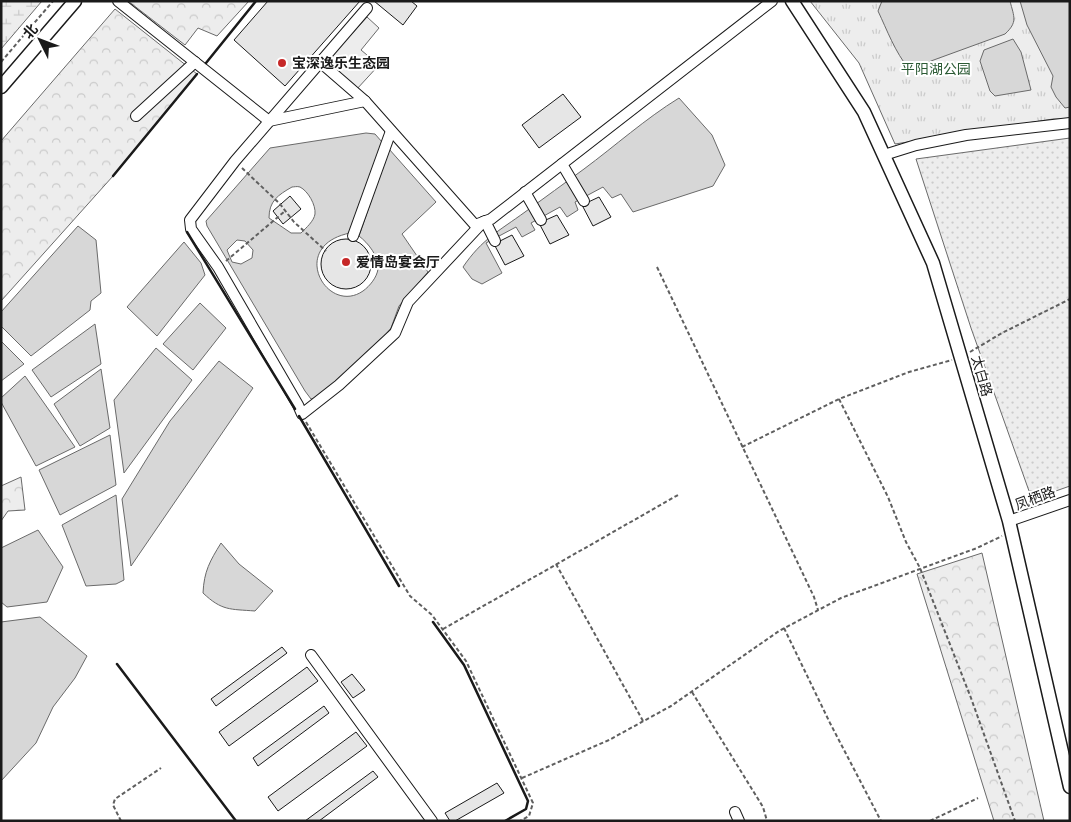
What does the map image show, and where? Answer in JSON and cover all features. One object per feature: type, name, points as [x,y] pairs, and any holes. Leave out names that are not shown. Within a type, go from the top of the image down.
[{"type":"main road","points":[[1,87],[75,1]]},
{"type":"main road","name":"太白路","points":[[792,1],[864,112],[934,263],[1010,526],[1070,787]]},
{"type":"street","points":[[118,1],[269,121]]},
{"type":"street","points":[[320,62],[365,101],[474,224],[491,219],[772,1]]},
{"type":"street","points":[[367,8],[234,161],[190,220],[191,229],[218,267],[302,414],[339,385],[394,333],[408,302],[484,221]]},
{"type":"street","points":[[136,116],[195,62]]},
{"type":"street","points":[[269,121],[365,101]]},
{"type":"street","points":[[884,155],[916,145],[966,135],[1070,123]]},
{"type":"street","points":[[353,236],[391,131]]},
{"type":"street","points":[[562,164],[584,201]]},
{"type":"street","points":[[525,192],[541,220]]},
{"type":"street","points":[[484,221],[495,241]]},
{"type":"street","name":"凤栖路","points":[[1010,526],[1070,500]]},
{"type":"street","points":[[311,656],[432,821]]},
{"type":"path","points":[[1,62],[53,1]]},
{"type":"path","points":[[234,161],[294,222],[326,251]]},
{"type":"path","points":[[218,267],[285,211]]},
{"type":"path","points":[[656,267],[814,598],[818,610]]},
{"type":"path","points":[[742,447],[839,399],[909,372],[936,366],[961,357],[1002,333],[1070,299]]},
{"type":"path","points":[[839,399],[888,496],[906,542],[920,568],[970,698],[1014,821]]},
{"type":"path","points":[[302,414],[410,596],[432,615],[466,661],[533,803],[529,816],[520,821]]},
{"type":"path","points":[[443,629],[678,495]]},
{"type":"path","points":[[522,778],[609,740],[671,706],[784,628],[841,598],[978,548],[1010,526]]},
{"type":"path","points":[[556,564],[643,721]]},
{"type":"path","points":[[784,628],[830,723],[882,821]]},
{"type":"path","points":[[692,692],[763,807],[767,821]]},
{"type":"path","points":[[120,821],[114,805],[115,799],[162,768]]},
{"type":"path","points":[[930,821],[978,798]]},
{"type":"green space","points":[[1,1],[42,1],[1,49]]},
{"type":"green space","points":[[128,1],[249,1],[217,36],[198,28],[185,45]]},
{"type":"green space","name":"平阳湖公园","points":[[810,1],[1070,1],[1070,119],[1053,119],[895,144],[859,63]]},
{"type":"green space","points":[[115,9],[197,74],[113,176],[1,301],[1,141]]},
{"type":"green space","points":[[1070,138],[1070,486],[1050,493],[1029,491],[971,328],[916,159]]},
{"type":"green space","points":[[21,477],[25,510],[8,511],[1,521],[1,486]]},
{"type":"green space","points":[[982,553],[1044,821],[994,821],[917,574]]},
{"type":"shaded area","points":[[882,1],[1010,1],[1014,19],[1012,26],[1005,34],[909,69],[895,48],[878,11]]},
{"type":"shaded area","points":[[1020,1],[1070,1],[1070,107],[1065,108],[1051,87],[1053,76],[1027,25]]},
{"type":"shaded area","points":[[367,17],[379,28],[361,50],[379,65],[356,90],[327,61]]},
{"type":"shaded area","points":[[1013,39],[1021,52],[1031,90],[995,96],[990,91],[980,61],[984,50]]},
{"type":"shaded area","points":[[679,98],[712,135],[725,165],[713,186],[633,212],[621,194],[612,198],[603,187],[575,202],[578,210],[567,217],[560,207],[531,223],[535,230],[522,237],[516,227],[486,243],[502,273],[482,284],[472,279],[463,267],[484,242]]},
{"type":"shaded area","points":[[366,133],[375,134],[382,142],[350,233],[331,240],[320,251],[317,264],[319,276],[326,287],[337,294],[350,296],[363,291],[373,281],[377,272],[378,264],[375,255],[359,236],[389,149],[436,202],[402,234],[428,272],[399,306],[391,328],[386,334],[321,397],[311,399],[207,226],[206,221],[270,148]],"holes":[[[292,187],[300,187],[306,192],[315,210],[310,224],[301,233],[291,233],[269,218],[269,212],[275,199]],[[237,240],[245,241],[253,250],[252,258],[241,264],[232,262],[227,250]]]},
{"type":"shaded area","points":[[78,226],[96,240],[101,293],[91,301],[90,310],[31,356],[1,326],[1,312]]},
{"type":"shaded area","points":[[184,242],[201,263],[205,275],[157,336],[127,307]]},
{"type":"shaded area","points":[[200,303],[226,328],[193,370],[163,344]]},
{"type":"shaded area","points":[[95,324],[101,364],[51,397],[32,370]]},
{"type":"shaded area","points":[[1,341],[24,364],[1,381]]},
{"type":"shaded area","points":[[156,348],[192,380],[124,473],[114,400]]},
{"type":"shaded area","points":[[219,361],[253,388],[131,566],[122,499],[170,421]]},
{"type":"shaded area","points":[[101,369],[110,428],[80,446],[54,404]]},
{"type":"shaded area","points":[[25,376],[75,447],[36,466],[1,402],[1,398]]},
{"type":"shaded area","points":[[110,435],[116,485],[60,515],[39,470]]},
{"type":"shaded area","points":[[116,495],[124,580],[116,584],[86,586],[62,525]]},
{"type":"shaded area","points":[[38,530],[63,567],[47,602],[7,607],[1,602],[1,548]]},
{"type":"shaded area","points":[[221,543],[239,564],[273,591],[255,611],[221,606],[203,593],[208,566]]},
{"type":"shaded area","points":[[40,617],[87,656],[75,678],[53,707],[36,743],[1,781],[1,622]]},
{"type":"building","name":"宝深逸乐生态园","points":[[268,1],[360,1],[285,86],[234,40]]},
{"type":"building","points":[[374,1],[411,1],[417,6],[403,25]]},
{"type":"building","points":[[563,94],[581,117],[539,148],[522,125]]},
{"type":"building","points":[[290,196],[301,209],[283,224],[273,211]]},
{"type":"building","points":[[599,197],[611,217],[593,226],[582,205]]},
{"type":"building","points":[[557,215],[569,235],[550,244],[539,223]]},
{"type":"building","points":[[512,235],[524,256],[505,265],[494,244]]},
{"type":"building","name":"爱情岛宴会厅","points":[[346,239],[355,241],[366,250],[371,264],[369,273],[360,284],[346,289],[337,287],[326,278],[321,264],[323,255],[332,244]]},
{"type":"building","points":[[282,647],[287,653],[216,706],[211,699]]},
{"type":"building","points":[[307,667],[318,681],[229,746],[219,732]]},
{"type":"building","points":[[352,674],[365,690],[353,698],[341,682]]},
{"type":"building","points":[[324,706],[329,713],[258,766],[253,758]]},
{"type":"building","points":[[356,732],[367,746],[278,811],[268,797]]},
{"type":"building","points":[[373,771],[378,777],[319,821],[305,821]]},
{"type":"building","points":[[497,783],[504,793],[455,821],[450,821],[445,813]]},
{"type":"wall","points":[[206,63],[256,1]]},
{"type":"wall","points":[[113,176],[197,74]]},
{"type":"wall","points":[[187,232],[295,409]]},
{"type":"wall","points":[[299,416],[399,586]]},
{"type":"wall","points":[[433,622],[464,665],[528,801],[526,809],[505,821]]},
{"type":"wall","points":[[117,664],[236,821]]},
{"type":"place","name":"宝深逸乐生态园","points":[[282,63]]},
{"type":"place","name":"爱情岛宴会厅","points":[[346,262]]}]
